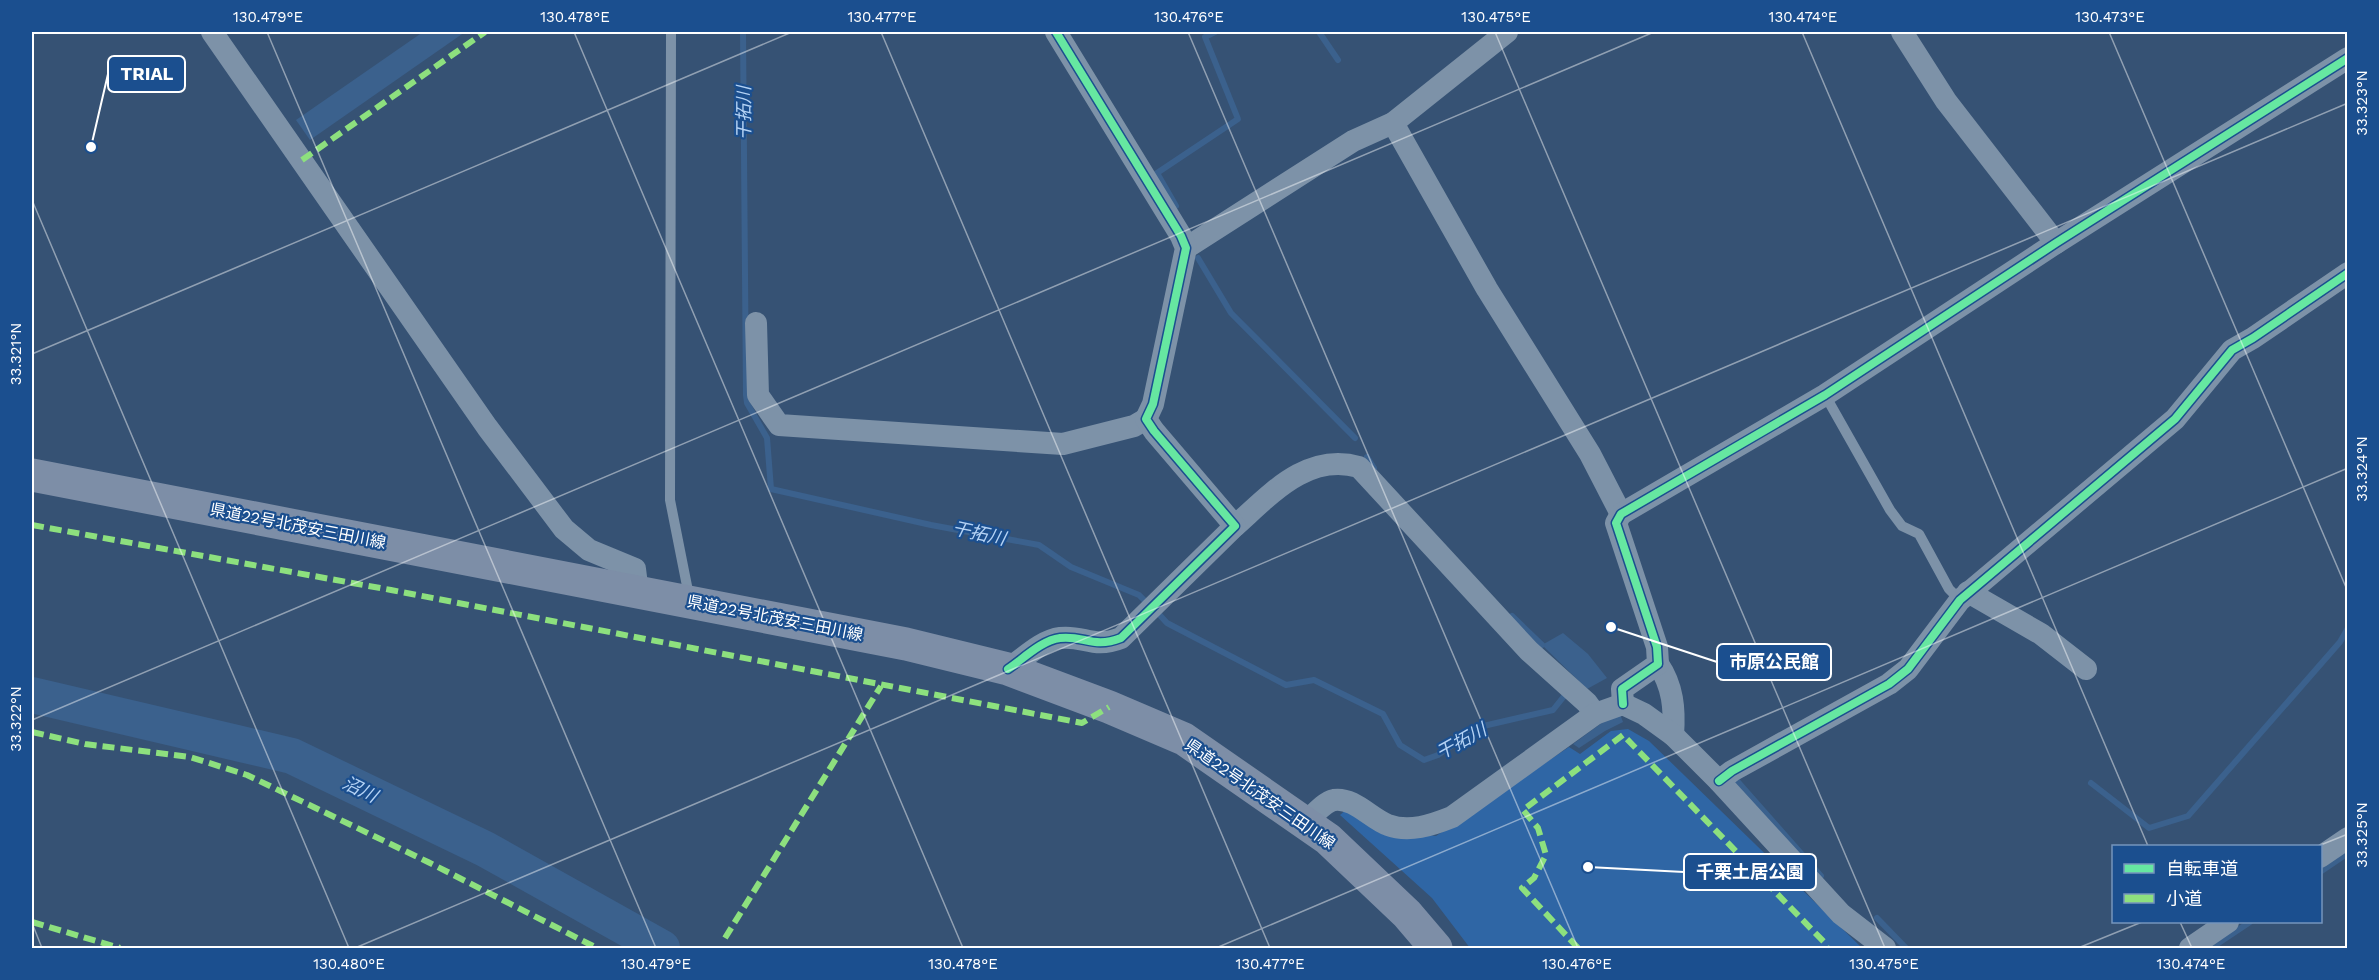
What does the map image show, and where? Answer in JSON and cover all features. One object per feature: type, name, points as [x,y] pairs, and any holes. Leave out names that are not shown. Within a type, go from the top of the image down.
[{"type":"main road","name":"県道22号北茂安三田川線","points":[[32,475],[906,644],[1008,669],[1109,707],[1184,739],[1328,839],[1407,914],[1436,948]]},
{"type":"street","points":[[212,32],[487,427],[556,520],[589,550],[634,569],[638,593]]},
{"type":"street","points":[[756,323],[758,395],[779,425],[1063,444],[1134,426],[1146,419],[1153,404],[1186,248],[1181,236],[1056,32]]},
{"type":"street","points":[[1186,248],[1353,141],[1393,123],[1508,32]]},
{"type":"street","points":[[1902,32],[1946,101],[2056,243]]},
{"type":"street","points":[[1673,735],[1675,709],[1666,676],[1658,664],[1657,647],[1616,523],[1621,514],[1825,395],[2056,243],[2348,58]]},
{"type":"street","points":[[1393,123],[1487,289],[1590,454],[1621,514]]},
{"type":"street","points":[[1719,781],[1732,771],[1889,684],[1908,669],[1964,596],[2175,419],[2232,350],[2348,273]]},
{"type":"street","points":[[1146,419],[1235,526]]},
{"type":"street","points":[[1008,669],[1049,640],[1062,637],[1106,644],[1121,638],[1235,526],[1285,481],[1308,469],[1346,463],[1359,467],[1529,651],[1587,703],[1595,714]]},
{"type":"street","points":[[1964,596],[2041,634],[2086,669]]},
{"type":"street","points":[[1623,704],[1622,689],[1658,664]]},
{"type":"street","points":[[1305,823],[1331,801],[1344,800],[1389,825],[1414,828],[1452,818],[1595,714],[1623,704],[1644,714],[1673,735],[1719,781],[1842,914],[1885,948]]},
{"type":"street","points":[[2322,856],[2348,838]]},
{"type":"street","points":[[2190,948],[2225,923]]},
{"type":"lane","points":[[671,32],[670,500],[690,602]]},
{"type":"lane","points":[[1825,395],[1890,510],[1902,526],[1919,534],[1949,589],[1964,596]]},
{"type":"shaded area","points":[[423,32],[465,32],[310,140],[296,120]]},
{"type":"shaded area","points":[[1563,633],[1588,654],[1607,678],[1587,689],[1542,645]]},
{"type":"shaded area","points":[[1620,714],[1623,722],[1579,748],[1573,744],[1603,722]]},
{"type":"shaded area","points":[[1628,729],[1649,741],[1862,948],[1470,948],[1432,898],[1340,815],[1348,808],[1386,829],[1436,836],[1569,747],[1580,754],[1611,731]]},
{"type":"waterway","name":"干拓川","points":[[743,32],[746,395],[747,403],[767,438],[771,489],[931,525],[1039,545],[1071,567],[1139,595],[1148,604]]},
{"type":"waterway","points":[[1176,206],[1157,173],[1238,119],[1205,37],[1215,32]]},
{"type":"waterway","points":[[1319,32],[1338,60]]},
{"type":"waterway","points":[[1198,258],[1231,313],[1355,438]]},
{"type":"waterway","points":[[1367,457],[1374,468]]},
{"type":"waterway","name":"干拓川","points":[[1156,611],[1167,623],[1286,685],[1314,680],[1383,714],[1400,745],[1424,760],[1438,755],[1479,727],[1553,710],[1565,695]]},
{"type":"waterway","points":[[1512,616],[1542,645]]},
{"type":"waterway","points":[[2091,783],[2149,828],[2188,816],[2340,642],[2348,628]]},
{"type":"waterway","name":"沼川","points":[[32,695],[292,756],[485,849],[662,948]]},
{"type":"waterway","points":[[1738,782],[1821,876]]},
{"type":"waterway","points":[[2322,871],[2348,853]]},
{"type":"waterway","points":[[1877,918],[1906,948]]},
{"type":"waterway","points":[[2211,948],[2248,923]]},
{"type":"marked path","points":[[302,160],[485,32]]},
{"type":"marked path","points":[[32,525],[391,590],[1082,723],[1109,707]]},
{"type":"marked path","points":[[725,938],[881,686]]},
{"type":"marked path","points":[[32,732],[85,744],[190,757],[247,775],[428,862],[597,948]]},
{"type":"marked path","points":[[1578,948],[1522,888],[1534,878],[1546,855],[1538,828],[1523,810],[1623,735],[1824,942],[1827,948]]},
{"type":"marked path","points":[[32,922],[120,948]]},
{"type":"cycle path","points":[[1008,669],[1053,639],[1076,638],[1103,642],[1121,638],[1235,526],[1146,419],[1153,404],[1186,248],[1181,236],[1056,32]]},
{"type":"cycle path","points":[[1623,704],[1622,689],[1658,664],[1657,647],[1616,523],[1621,514],[1825,395],[2056,243],[2348,58]]},
{"type":"cycle path","points":[[1719,781],[1732,771],[1889,684],[1908,669],[1960,600],[2175,419],[2232,350],[2348,273]]},
{"type":"place","name":"TRIAL","points":[[91,147]]},
{"type":"place","name":"市原公民館","points":[[1611,627]]},
{"type":"place","name":"千栗土居公園","points":[[1588,867]]}]
